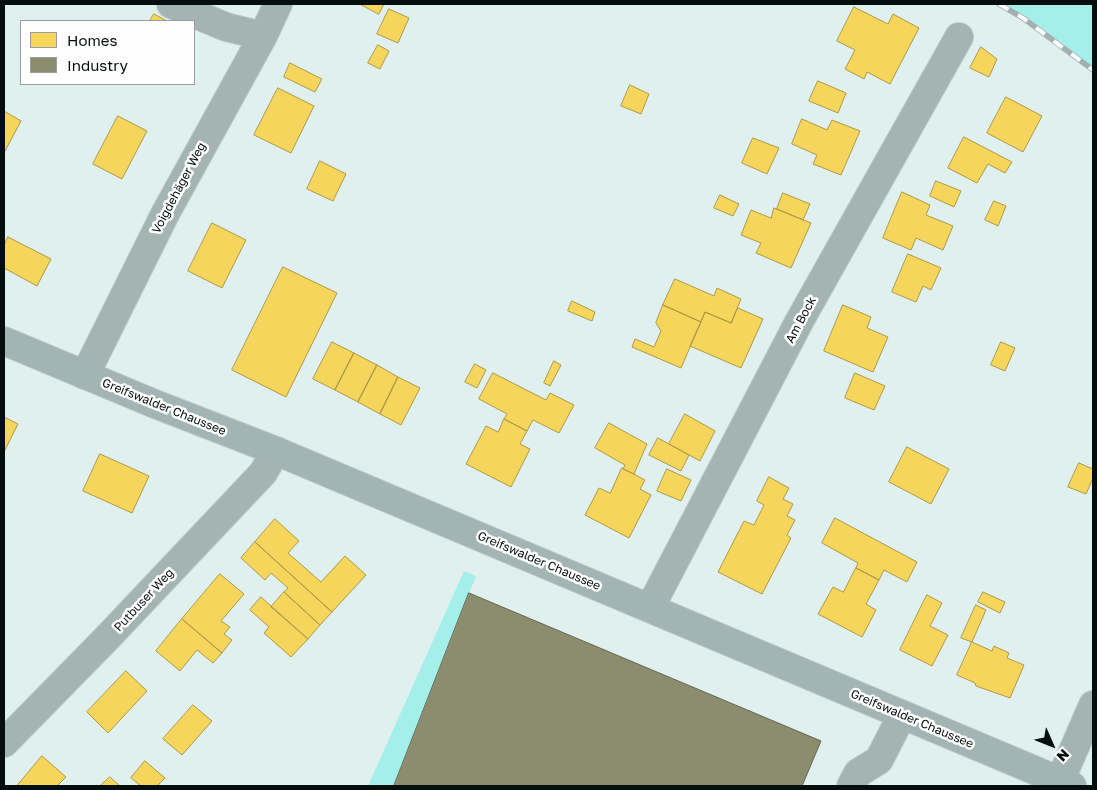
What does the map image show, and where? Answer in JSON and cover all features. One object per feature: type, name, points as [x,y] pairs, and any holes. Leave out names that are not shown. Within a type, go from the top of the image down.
[{"type":"main road","name":"Greifswalder Chaussee","points":[[4,341],[85,376],[276,451],[1066,784]]},
{"type":"street","points":[[171,4],[226,27],[263,36]]},
{"type":"street","name":"Voigdehäger Weg","points":[[85,376],[164,214],[263,36],[278,4]]},
{"type":"street","name":"Am Bock","points":[[650,608],[800,320],[958,36]]},
{"type":"street","name":"Putbuser Weg","points":[[4,743],[107,638],[263,473],[276,451]]},
{"type":"street","points":[[1066,784],[1093,705]]},
{"type":"street","points":[[852,786],[858,773],[879,760],[902,715]]},
{"type":"shaded area","points":[[1003,4],[1093,4],[1093,70]]},
{"type":"shaded area","points":[[464,571],[476,576],[394,786],[368,786]]},
{"type":"building: Homes","points":[[360,4],[384,4],[379,14]]},
{"type":"building: Homes","points":[[854,7],[888,24],[893,14],[919,28],[890,84],[867,72],[864,79],[845,69],[855,50],[837,41]]},
{"type":"building: Homes","points":[[389,9],[409,18],[398,43],[377,34]]},
{"type":"building: Homes","points":[[154,14],[165,20],[151,20]]},
{"type":"building: Homes","points":[[378,45],[389,51],[380,69],[368,63]]},
{"type":"building: Homes","points":[[981,47],[997,59],[989,77],[970,68]]},
{"type":"building: Homes","points":[[290,63],[322,79],[315,92],[284,77]]},
{"type":"building: Homes","points":[[818,81],[846,93],[838,113],[809,101]]},
{"type":"building: Homes","points":[[630,85],[649,94],[641,114],[621,106]]},
{"type":"building: Homes","points":[[278,88],[314,106],[291,153],[254,135]]},
{"type":"building: Homes","points":[[1006,97],[1042,116],[1023,152],[987,133]]},
{"type":"building: Homes","points":[[4,111],[21,121],[4,153]]},
{"type":"building: Homes","points":[[118,116],[147,131],[122,179],[93,164]]},
{"type":"building: Homes","points":[[802,119],[827,130],[832,120],[860,131],[841,175],[813,164],[817,155],[792,144]]},
{"type":"building: Homes","points":[[964,137],[1012,162],[1005,173],[988,164],[977,183],[948,168]]},
{"type":"building: Homes","points":[[753,138],[779,148],[767,174],[742,163]]},
{"type":"building: Homes","points":[[320,161],[346,174],[333,201],[307,189]]},
{"type":"building: Homes","points":[[936,181],[961,191],[954,207],[930,196]]},
{"type":"building: Homes","points":[[902,192],[930,205],[926,215],[953,226],[943,250],[916,238],[911,250],[883,238]]},
{"type":"building: Homes","points":[[783,193],[810,204],[803,220],[777,209]]},
{"type":"building: Homes","points":[[720,195],[739,204],[733,216],[714,208]]},
{"type":"building: Homes","points":[[994,201],[1006,206],[998,226],[985,220]]},
{"type":"building: Homes","points":[[774,208],[811,223],[791,268],[756,253],[761,243],[741,235],[751,210],[771,218]]},
{"type":"building: Homes","points":[[212,223],[246,240],[222,288],[188,271]]},
{"type":"building: Homes","points":[[8,237],[51,259],[37,286],[4,268],[4,246]]},
{"type":"building: Homes","points":[[908,254],[941,268],[931,290],[923,286],[916,302],[892,292]]},
{"type":"building: Homes","points":[[283,267],[337,293],[286,397],[232,370]]},
{"type":"building: Homes","points":[[675,279],[714,296],[717,288],[741,299],[731,323],[705,312],[701,322],[663,305]]},
{"type":"building: Homes","points":[[572,301],[595,312],[592,321],[568,311]]},
{"type":"building: Homes","points":[[663,305],[701,322],[681,368],[632,347],[635,339],[654,347],[661,331],[656,323]]},
{"type":"building: Homes","points":[[843,305],[871,317],[867,328],[888,337],[873,372],[824,351]]},
{"type":"building: Homes","points":[[738,308],[763,319],[741,368],[690,346],[705,312],[731,323]]},
{"type":"building: Homes","points":[[332,342],[354,353],[335,390],[313,379]]},
{"type":"building: Homes","points":[[1001,342],[1015,348],[1005,371],[991,365]]},
{"type":"building: Homes","points":[[354,353],[377,365],[358,402],[335,390]]},
{"type":"building: Homes","points":[[554,361],[561,365],[550,386],[544,383]]},
{"type":"building: Homes","points":[[475,364],[486,370],[477,388],[465,382]]},
{"type":"building: Homes","points":[[377,365],[398,377],[380,414],[358,402]]},
{"type":"building: Homes","points":[[493,373],[546,400],[550,393],[574,405],[559,433],[533,420],[527,431],[504,419],[507,414],[479,399]]},
{"type":"building: Homes","points":[[855,373],[885,386],[874,410],[845,398]]},
{"type":"building: Homes","points":[[398,377],[420,388],[401,425],[380,414]]},
{"type":"building: Homes","points":[[685,414],[715,431],[700,461],[669,444]]},
{"type":"building: Homes","points":[[4,417],[18,424],[4,452]]},
{"type":"building: Homes","points":[[504,419],[527,431],[520,444],[530,449],[511,487],[466,464],[486,426],[498,432]]},
{"type":"building: Homes","points":[[609,423],[647,444],[634,474],[623,469],[625,465],[595,448]]},
{"type":"building: Homes","points":[[658,438],[689,455],[681,471],[649,455]]},
{"type":"building: Homes","points":[[907,447],[949,469],[931,504],[889,482]]},
{"type":"building: Homes","points":[[100,454],[149,476],[132,513],[83,491]]},
{"type":"building: Homes","points":[[1079,463],[1093,469],[1093,478],[1086,494],[1068,487]]},
{"type":"building: Homes","points":[[622,468],[645,480],[640,489],[651,495],[629,538],[585,515],[599,488],[610,493]]},
{"type":"building: Homes","points":[[667,469],[691,480],[681,501],[657,491]]},
{"type":"building: Homes","points":[[769,477],[789,488],[783,499],[793,504],[787,516],[795,520],[787,535],[791,538],[762,594],[718,572],[744,521],[754,525],[764,505],[757,501]]},
{"type":"building: Homes","points":[[835,518],[917,562],[907,582],[884,570],[879,580],[856,568],[858,563],[822,543]]},
{"type":"building: Homes","points":[[275,519],[299,541],[288,553],[321,582],[345,556],[366,575],[332,612],[255,542]]},
{"type":"building: Homes","points":[[255,542],[332,612],[320,625],[284,592],[288,588],[271,573],[265,580],[241,558]]},
{"type":"building: Homes","points":[[856,568],[879,580],[866,604],[876,610],[862,637],[818,614],[833,587],[843,592]]},
{"type":"building: Homes","points":[[220,574],[244,594],[221,621],[230,627],[224,634],[232,640],[222,653],[182,619]]},
{"type":"building: Homes","points":[[284,592],[320,625],[308,639],[271,607]]},
{"type":"building: Homes","points":[[983,592],[1005,602],[1000,613],[978,602]]},
{"type":"building: Homes","points":[[927,595],[942,603],[930,626],[948,635],[932,666],[900,650]]},
{"type":"building: Homes","points":[[261,597],[308,639],[291,657],[264,633],[269,627],[250,610]]},
{"type":"building: Homes","points":[[976,605],[986,610],[972,642],[961,638]]},
{"type":"building: Homes","points":[[182,619],[222,653],[213,663],[197,650],[180,671],[156,651]]},
{"type":"building: Homes","points":[[972,642],[992,651],[994,646],[1009,653],[1007,658],[1024,665],[1010,698],[976,686],[975,683],[957,675]]},
{"type":"building: Homes","points":[[126,671],[147,691],[108,733],[87,712]]},
{"type":"building: Homes","points":[[193,705],[212,721],[182,755],[163,739]]},
{"type":"building: Homes","points":[[42,756],[66,777],[57,786],[17,786]]},
{"type":"building: Homes","points":[[145,761],[165,778],[157,786],[141,786],[131,778]]},
{"type":"building: Homes","points":[[110,777],[120,786],[100,786]]},
{"type":"building: Industry","points":[[469,593],[821,741],[802,786],[394,786]]},
{"type":"railway","points":[[999,4],[1023,18],[1093,70]]}]
